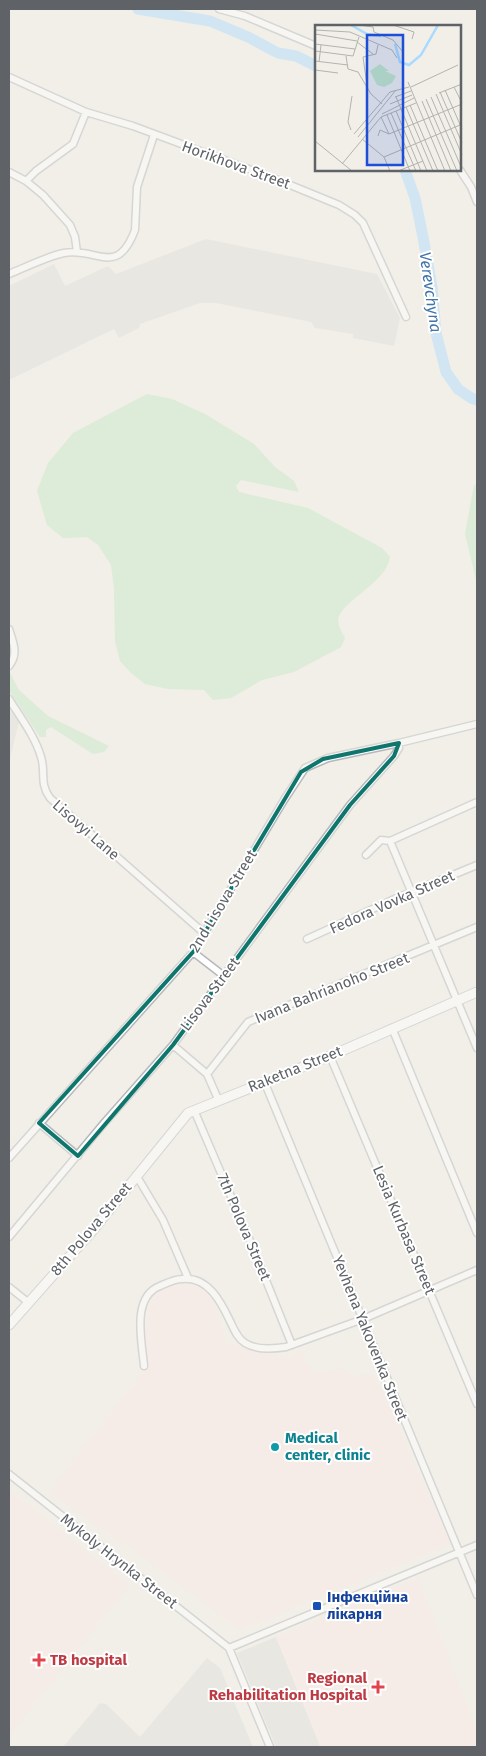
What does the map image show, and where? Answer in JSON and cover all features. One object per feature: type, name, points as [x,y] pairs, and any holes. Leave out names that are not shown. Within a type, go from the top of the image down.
[{"type":"street","points":[[218,9],[245,16],[315,46]]},
{"type":"street","name":"Horikhova Street","points":[[9,78],[86,112],[132,126],[278,180],[339,205],[355,215],[363,224],[406,316]]},
{"type":"street","points":[[26,181],[36,171],[73,144],[86,112]]},
{"type":"street","points":[[9,274],[62,253],[77,252],[102,258],[112,258],[119,254],[133,236],[136,225],[137,186],[154,135]]},
{"type":"street","points":[[461,171],[471,187],[477,202]]},
{"type":"street","points":[[9,172],[26,181],[43,195],[70,225],[75,237],[77,252]]},
{"type":"street","points":[[9,629],[15,652],[13,661],[9,666]]},
{"type":"street","name":"Lisovyi Lane","points":[[9,699],[37,745],[43,765],[42,782],[50,798],[205,934]]},
{"type":"street","name":"2nd Lisova Street","points":[[9,1158],[193,952],[305,768],[328,758],[399,744],[477,724]]},
{"type":"street","name":"Lisova Street","points":[[9,1237],[105,1122],[173,1045],[350,805],[397,752],[399,744]]},
{"type":"street","points":[[366,855],[379,841],[390,841],[477,802]]},
{"type":"street","points":[[390,841],[477,1048]]},
{"type":"street","name":"Fedora Vovka Street","points":[[307,939],[477,865]]},
{"type":"street","name":"Ivana Bahrianoho Street","points":[[206,1074],[248,1022],[477,927]]},
{"type":"street","points":[[193,952],[224,976]]},
{"type":"street","name":"Raketna Street","points":[[136,1175],[180,1121],[194,1110],[330,1056],[477,992]]},
{"type":"street","points":[[392,1028],[477,1233]]},
{"type":"street","points":[[173,1045],[206,1074],[218,1100]]},
{"type":"street","name":"Lesia Kurbasa Street","points":[[330,1056],[477,1404]]},
{"type":"street","name":"Yevhena Yakovenka Street","points":[[264,1081],[477,1595]]},
{"type":"street","name":"7th Polova Street","points":[[194,1110],[292,1345]]},
{"type":"street","points":[[39,1123],[78,1156]]},
{"type":"street","name":"8th Polova Street","points":[[9,1325],[93,1230],[136,1175],[163,1220],[188,1278]]},
{"type":"street","points":[[144,1366],[141,1315],[147,1296],[157,1287],[180,1279],[188,1278],[211,1289],[221,1300],[239,1339],[245,1344],[253,1347],[278,1348],[292,1345],[363,1319],[477,1270]]},
{"type":"street","points":[[9,1287],[29,1303]]},
{"type":"street","name":"Mykoly Hrynka Street","points":[[9,1474],[229,1648],[270,1747]]},
{"type":"street","points":[[229,1648],[477,1545]]},
{"type":"highlighted area","points":[[399,743],[394,756],[350,805],[173,1045],[78,1156],[39,1123],[193,952],[301,772],[323,759]]},
{"type":"shaded area","points":[[206,239],[377,274],[400,318],[394,346],[353,338],[353,334],[315,328],[311,322],[216,303],[200,303],[140,324],[139,328],[119,338],[114,329],[9,380],[9,286],[54,264],[65,286],[108,266],[116,274]]},
{"type":"shaded area","points":[[9,707],[19,721],[9,763]]},
{"type":"shaded area","points":[[185,1281],[205,1290],[215,1304],[226,1343],[288,1357],[301,1351],[313,1373],[343,1368],[353,1376],[374,1374],[451,1544],[240,1630],[132,1549],[49,1493],[147,1368],[145,1331],[151,1302],[157,1291]]},
{"type":"shaded area","name":"TB hospital","points":[[9,1490],[130,1585],[9,1736]]},
{"type":"shaded area","name":"Regional Rehabilitation Hospital","points":[[418,1578],[477,1731],[477,1747],[316,1747],[320,1745],[276,1637]]},
{"type":"shaded area","points":[[276,1637],[320,1746],[276,1747],[237,1653]]},
{"type":"shaded area","points":[[207,1658],[220,1668],[253,1747],[63,1747],[100,1703],[106,1704],[140,1737]]},
{"type":"green space","points":[[147,394],[172,399],[205,414],[254,444],[275,467],[294,481],[299,492],[241,480],[236,486],[239,492],[308,508],[382,548],[390,557],[387,567],[380,576],[346,606],[341,613],[338,623],[345,638],[341,647],[294,672],[262,680],[231,698],[213,700],[204,690],[168,689],[145,684],[120,661],[115,641],[114,588],[111,565],[98,545],[87,537],[63,538],[47,525],[37,491],[48,463],[73,433]]},
{"type":"green space","points":[[477,484],[477,584],[465,534],[474,485]]},
{"type":"green space","points":[[9,671],[19,690],[48,716],[109,746],[104,752],[93,754],[51,727],[46,730],[46,737],[40,737],[9,691]]},
{"type":"waterway","name":"Verevchyna","points":[[138,9],[210,21],[248,37],[278,53],[296,56],[315,66]]},
{"type":"waterway","name":"Verevchyna","points":[[405,171],[415,198],[423,237],[432,287],[436,333],[446,372],[458,389],[477,400]]},
{"type":"place","name":"Medical center, clinic","points":[[275,1447]]},
{"type":"place","name":"Інфекційна лікарня","points":[[317,1606]]},
{"type":"place","name":"TB hospital","points":[[39,1660]]},
{"type":"place","name":"Regional Rehabilitation Hospital","points":[[378,1687]]}]
